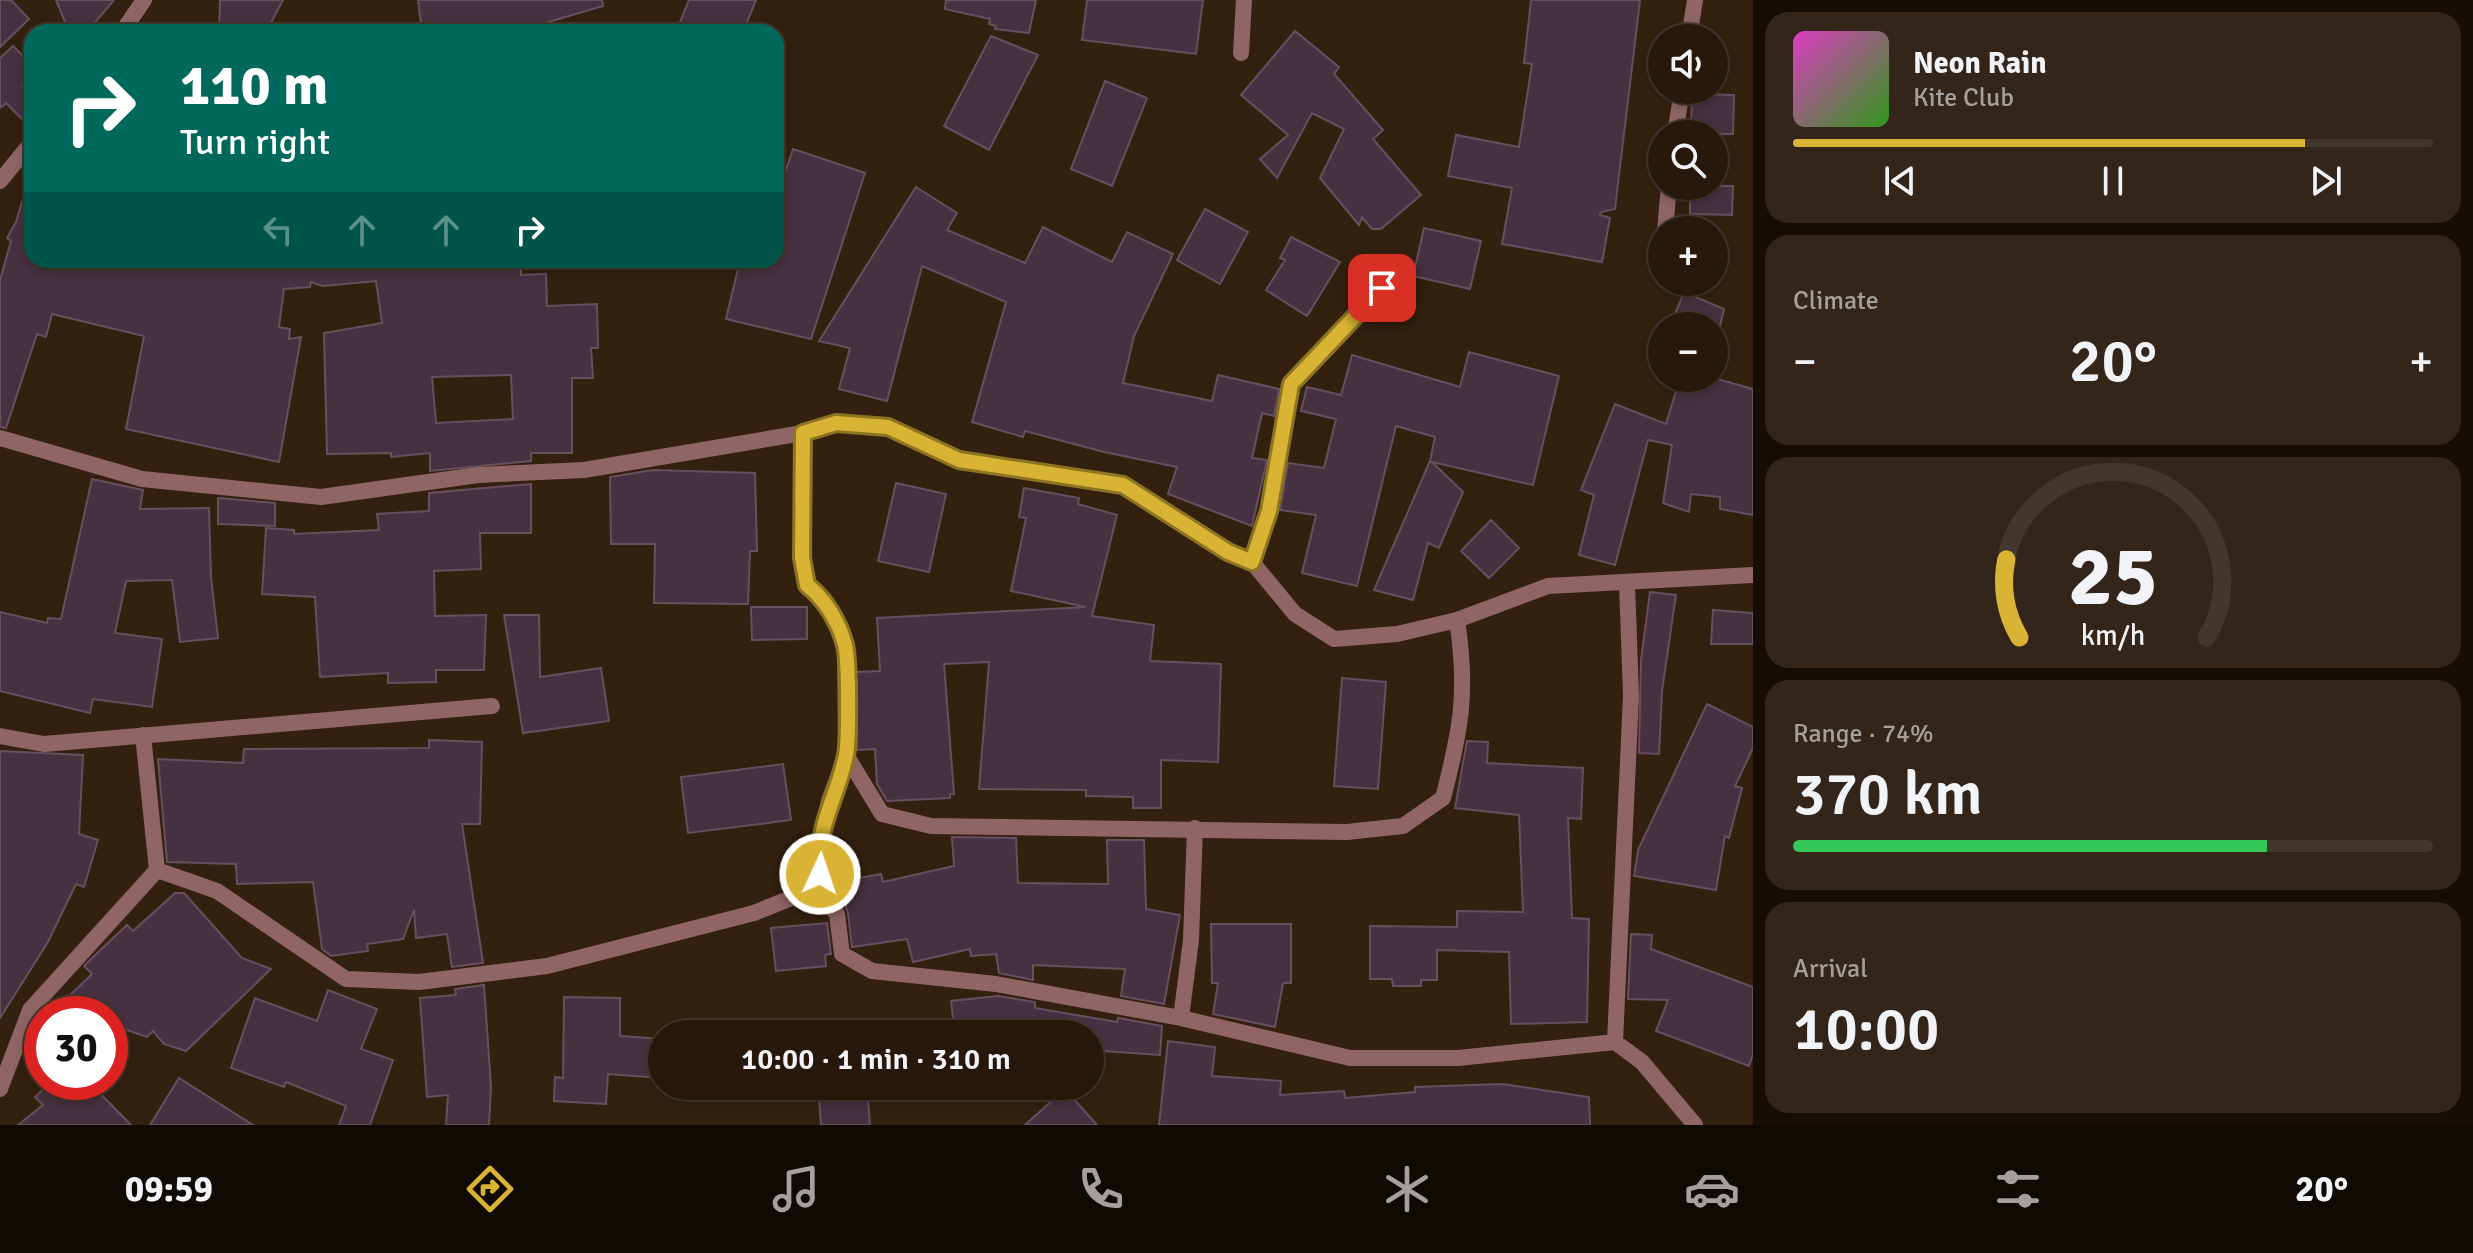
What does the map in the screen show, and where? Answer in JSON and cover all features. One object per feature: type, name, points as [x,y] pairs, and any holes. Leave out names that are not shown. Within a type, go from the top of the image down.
[{"type":"street","points":[[128,24],[144,0]]},
{"type":"street","points":[[1241,53],[1244,0]]},
{"type":"street","points":[[1691,24],[1695,0]]},
{"type":"street","points":[[0,181],[24,152]]},
{"type":"street","points":[[1252,562],[1269,511],[1291,384],[1382,288],[1388,262]]},
{"type":"street","points":[[0,438],[142,479],[321,497],[478,475],[584,470],[803,433],[836,423],[888,427],[959,460],[1123,485],[1228,552],[1252,562],[1295,614],[1334,639],[1397,634],[1457,620],[1548,586],[1753,575]]},
{"type":"street","points":[[803,433],[802,558],[807,585],[825,600],[845,645],[846,755],[829,801],[818,850],[822,897],[837,914],[842,954],[872,971],[996,984],[1181,1018],[1350,1058],[1458,1058],[1615,1042],[1642,1062],[1695,1125]]},
{"type":"street","points":[[1615,1042],[1631,696],[1627,583]]},
{"type":"street","points":[[846,755],[882,814],[931,826],[1347,832],[1403,826],[1443,798],[1460,732],[1465,672],[1457,620]]},
{"type":"street","points":[[0,736],[44,744],[492,706]]},
{"type":"street","points":[[0,1089],[30,1010],[157,870],[143,735]]},
{"type":"street","points":[[1181,1018],[1191,940],[1195,828]]},
{"type":"street","points":[[157,870],[217,891],[346,979],[404,982],[547,966],[754,913],[791,898],[822,897]]},
{"type":"building","points":[[0,0],[11,0],[29,19],[0,47]]},
{"type":"building","points":[[56,0],[114,0],[94,24],[66,24]]},
{"type":"building","points":[[220,0],[283,0],[270,24],[219,24]]},
{"type":"building","points":[[418,0],[602,0],[603,6],[541,24],[421,24]]},
{"type":"building","points":[[689,0],[756,0],[746,24],[679,24]]},
{"type":"building","points":[[946,0],[1036,0],[1029,33],[995,29],[996,26],[989,24],[990,19],[945,9]]},
{"type":"building","points":[[1087,0],[1203,0],[1196,54],[1082,40]]},
{"type":"building","points":[[1531,0],[1640,0],[1615,209],[1601,212],[1600,215],[1610,218],[1602,262],[1502,244],[1512,188],[1448,176],[1456,135],[1519,147],[1532,64],[1524,63]]},
{"type":"building","points":[[1295,31],[1339,67],[1334,74],[1383,130],[1373,139],[1421,195],[1381,229],[1372,229],[1362,217],[1359,225],[1320,178],[1344,129],[1312,113],[1277,178],[1260,159],[1288,135],[1241,95]]},
{"type":"building","points":[[991,36],[1038,55],[989,150],[944,126]]},
{"type":"building","points":[[13,46],[24,57],[24,121],[6,103],[0,108],[0,58]]},
{"type":"building","points":[[1105,81],[1147,98],[1112,186],[1071,169]]},
{"type":"building","points":[[1728,95],[1734,95],[1733,134],[1728,134],[1728,120],[1691,120],[1692,104],[1728,104]]},
{"type":"building","points":[[793,149],[865,173],[811,339],[726,319],[738,268],[784,268],[784,176]]},
{"type":"building","points":[[1728,186],[1733,186],[1732,215],[1690,214],[1690,200],[1728,200]]},
{"type":"building","points":[[916,187],[957,213],[947,230],[1025,263],[1043,227],[1112,262],[1127,232],[1173,254],[1134,336],[1123,383],[1212,401],[1218,375],[1279,389],[1274,416],[1262,413],[1252,458],[1267,460],[1252,526],[1168,494],[1177,467],[1025,431],[1023,437],[972,422],[1006,302],[922,266],[887,401],[839,389],[850,348],[819,341]]},
{"type":"building","points":[[24,196],[24,268],[521,268],[521,275],[546,274],[547,306],[597,304],[598,348],[591,348],[593,378],[572,378],[572,453],[531,453],[531,461],[430,471],[430,453],[391,457],[391,453],[327,454],[324,333],[382,323],[376,281],[323,286],[311,282],[310,287],[284,289],[279,327],[290,329],[289,339],[301,337],[279,462],[126,429],[144,336],[52,314],[46,337],[37,334],[6,428],[0,427],[0,280],[11,241],[7,238]],"holes":[[[511,375],[513,419],[436,423],[432,377]]]},
{"type":"building","points":[[1205,209],[1248,232],[1220,284],[1177,260]]},
{"type":"building","points":[[1424,228],[1481,241],[1470,289],[1413,276]]},
{"type":"building","points":[[1291,237],[1340,262],[1307,316],[1266,290],[1285,260],[1280,258]]},
{"type":"building","points":[[1682,296],[1693,296],[1724,309],[1723,312],[1676,312]]},
{"type":"building","points":[[1469,352],[1559,376],[1533,485],[1432,462],[1463,492],[1439,548],[1428,543],[1413,600],[1374,590],[1430,461],[1435,437],[1396,426],[1357,586],[1302,573],[1316,515],[1280,510],[1288,463],[1324,468],[1336,419],[1301,411],[1307,387],[1341,395],[1352,355],[1460,387]]},
{"type":"building","points":[[1728,382],[1753,389],[1753,515],[1720,509],[1720,497],[1691,494],[1689,512],[1663,503],[1672,445],[1648,440],[1615,565],[1579,555],[1594,495],[1581,490],[1615,404],[1666,424],[1676,392],[1728,392]]},
{"type":"building","points":[[653,470],[755,473],[757,551],[750,551],[748,604],[654,603],[655,544],[611,544],[610,477]]},
{"type":"building","points":[[92,479],[143,490],[140,509],[209,508],[211,577],[218,638],[180,642],[172,580],[126,581],[115,633],[162,639],[152,707],[93,699],[90,713],[0,691],[0,612],[47,623],[48,618],[61,619]]},
{"type":"building","points":[[896,483],[946,494],[929,572],[878,561]]},
{"type":"building","points":[[531,484],[531,533],[480,533],[481,569],[434,571],[435,616],[486,615],[484,670],[436,670],[436,682],[388,683],[388,673],[320,677],[315,597],[262,594],[266,528],[294,530],[294,534],[379,530],[377,514],[429,511],[429,493]]},
{"type":"building","points":[[1024,488],[1079,498],[1078,504],[1117,515],[1092,616],[1154,625],[1150,661],[1221,664],[1218,762],[1161,760],[1161,808],[1133,808],[1133,797],[1086,796],[1086,790],[979,789],[989,662],[944,664],[954,794],[950,794],[950,798],[887,801],[877,784],[875,749],[857,750],[856,672],[880,671],[877,618],[1086,607],[1011,591],[1026,518],[1019,517]]},
{"type":"building","points":[[218,498],[275,503],[275,526],[218,524]]},
{"type":"building","points":[[1491,520],[1519,548],[1489,578],[1461,551]]},
{"type":"building","points":[[1650,592],[1676,595],[1662,691],[1659,754],[1639,753],[1641,660]]},
{"type":"building","points":[[751,607],[807,607],[807,639],[752,640]]},
{"type":"building","points":[[1713,610],[1753,613],[1753,644],[1711,644]]},
{"type":"building","points":[[504,615],[539,615],[540,677],[601,668],[609,721],[523,733]]},
{"type":"building","points":[[1342,678],[1386,682],[1378,789],[1334,786]]},
{"type":"building","points":[[1707,704],[1753,727],[1753,748],[1735,786],[1742,788],[1729,838],[1725,836],[1716,890],[1634,876],[1638,850]]},
{"type":"building","points":[[429,740],[482,742],[480,824],[462,824],[483,963],[452,967],[447,934],[416,938],[414,910],[403,939],[367,944],[368,951],[331,956],[322,949],[313,882],[237,884],[236,864],[167,862],[158,759],[243,763],[244,749],[429,748]]},
{"type":"building","points":[[1467,741],[1488,742],[1487,763],[1583,768],[1581,819],[1568,818],[1572,918],[1589,919],[1587,1022],[1511,1024],[1509,952],[1437,950],[1437,980],[1421,980],[1421,986],[1393,986],[1392,979],[1370,979],[1370,926],[1457,927],[1457,911],[1523,912],[1519,815],[1455,808]]},
{"type":"building","points":[[0,751],[83,755],[79,834],[98,840],[84,887],[76,884],[48,942],[0,1018]]},
{"type":"building","points":[[783,764],[791,820],[688,833],[681,777]]},
{"type":"building","points":[[952,837],[1016,838],[1018,883],[1108,884],[1107,840],[1144,840],[1146,909],[1180,915],[1164,1004],[1121,996],[1125,969],[1033,965],[1033,980],[999,973],[996,954],[971,956],[970,949],[913,962],[907,939],[852,947],[848,913],[838,882],[881,874],[883,882],[954,866]]},
{"type":"building","points":[[175,893],[184,893],[242,958],[271,969],[186,1051],[164,1044],[153,1031],[147,1037],[128,1030],[128,996],[69,996],[92,974],[84,966],[127,925],[133,931]]},
{"type":"building","points":[[827,923],[831,954],[825,955],[826,966],[776,971],[771,928]]},
{"type":"building","points":[[1211,924],[1291,924],[1291,983],[1283,983],[1275,1027],[1213,1014],[1218,983],[1212,983]]},
{"type":"building","points":[[1631,934],[1652,935],[1651,949],[1753,987],[1753,1054],[1749,1066],[1656,1031],[1668,1000],[1628,999]]},
{"type":"building","points":[[484,985],[491,1087],[489,1125],[446,1125],[448,1095],[427,1097],[420,998],[456,995],[455,989]]},
{"type":"building","points":[[328,990],[377,1009],[361,1049],[393,1060],[370,1125],[339,1125],[346,1106],[286,1082],[284,1087],[231,1068],[255,998],[317,1021]]},
{"type":"building","points":[[998,996],[1035,1002],[1035,1008],[1162,1026],[1160,1055],[1104,1051],[1104,1020],[953,1020],[951,1001]]},
{"type":"building","points":[[564,997],[620,998],[620,1036],[648,1038],[648,1077],[608,1074],[606,1104],[554,1101],[555,1077],[563,1078]]},
{"type":"building","points":[[1168,1041],[1215,1047],[1212,1076],[1281,1081],[1280,1095],[1344,1091],[1345,1098],[1415,1092],[1415,1087],[1502,1084],[1589,1097],[1590,1125],[1159,1125]]},
{"type":"building","points":[[179,1078],[253,1125],[150,1125]]},
{"type":"building","points":[[38,1100],[107,1100],[131,1125],[18,1125],[43,1105]]},
{"type":"building","points":[[819,1100],[868,1100],[870,1125],[821,1125]]},
{"type":"building","points":[[1053,1100],[1075,1100],[1097,1125],[1025,1125]]},
{"type":"route","points":[[820,874],[818,850],[829,801],[846,755],[845,645],[825,600],[807,585],[802,558],[803,433],[836,423],[888,427],[959,460],[1123,485],[1228,552],[1252,562],[1269,511],[1291,384],[1382,288]]}]
